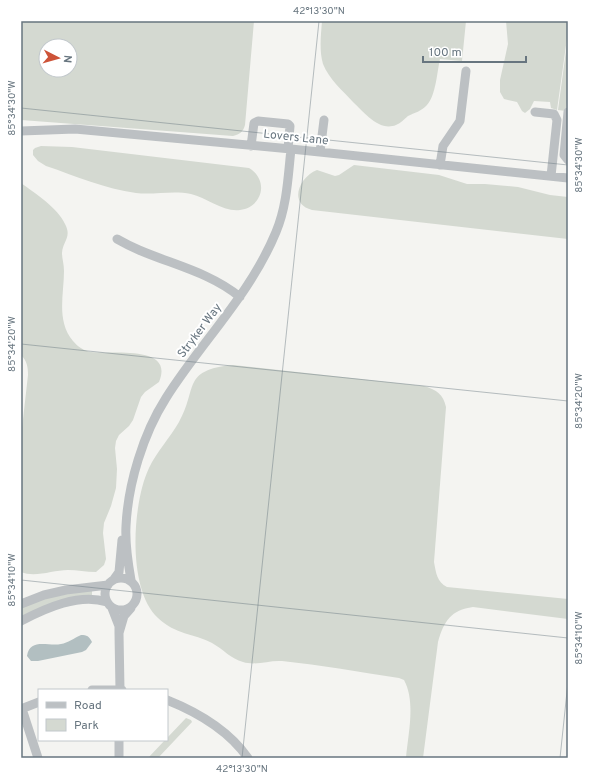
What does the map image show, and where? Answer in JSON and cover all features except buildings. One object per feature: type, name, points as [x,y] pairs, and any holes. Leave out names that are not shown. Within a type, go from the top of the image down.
[{"type":"street","points":[[440,165],[443,146],[460,121],[466,71]]},
{"type":"street","points":[[535,112],[554,114],[557,120],[551,176]]},
{"type":"street","points":[[568,112],[564,155],[568,160]]},
{"type":"street","points":[[320,152],[324,120]]},
{"type":"street","name":"Stryker Way","points":[[110,605],[105,594],[111,582],[119,572],[122,540],[126,527],[130,496],[137,464],[147,436],[165,399],[251,281],[269,248],[282,217],[286,194],[290,126],[288,124],[258,121],[254,123],[251,146]]},
{"type":"street","name":"Lovers Lane","points":[[21,131],[75,129],[568,177]]},
{"type":"street","points":[[117,239],[138,250],[214,280],[240,297]]},
{"type":"street","name":"Stryker Way","points":[[126,527],[131,580],[138,594],[135,604],[132,607]]},
{"type":"street","points":[[21,604],[44,595],[66,590],[102,587],[120,578],[131,580]]},
{"type":"street","points":[[21,621],[66,603],[90,599],[97,599],[122,611],[132,607]]},
{"type":"street","points":[[110,605],[119,626],[120,689]]},
{"type":"street","points":[[119,633],[124,616],[132,607]]},
{"type":"street","points":[[168,700],[198,715],[219,729],[234,742],[248,758]]},
{"type":"street","points":[[38,702],[22,709],[38,758]]},
{"type":"street","points":[[119,758],[120,741]]},
{"type":"green space","points":[[21,21],[254,21],[245,125],[241,132],[233,136],[21,120]]},
{"type":"green space","points":[[322,21],[466,21],[462,61],[440,59],[434,89],[427,105],[396,125],[384,126],[372,120],[362,111],[329,75],[323,64],[321,54]]},
{"type":"green space","points":[[506,21],[568,21],[568,31],[557,110],[551,108],[550,102],[534,101],[530,109],[525,113],[522,111],[517,102],[504,99],[500,92],[500,80],[508,44]]},
{"type":"green space","points":[[568,36],[568,92],[566,111],[558,110]]},
{"type":"green space","points":[[41,146],[72,147],[249,168],[259,179],[261,192],[254,204],[248,208],[234,210],[221,207],[191,194],[177,192],[136,193],[124,191],[46,166],[38,161],[33,155],[33,150]]},
{"type":"green space","points":[[354,165],[439,175],[467,184],[518,187],[550,195],[568,197],[568,239],[312,210],[305,207],[300,202],[298,197],[301,184],[311,173],[317,170],[335,176]]},
{"type":"green space","points":[[21,183],[52,207],[62,218],[67,228],[68,232],[62,253],[64,271],[62,307],[64,325],[73,341],[86,351],[138,354],[150,357],[158,362],[161,370],[159,382],[145,392],[141,397],[133,420],[119,435],[116,441],[116,488],[104,523],[103,533],[106,559],[104,565],[96,572],[62,570],[38,574],[26,574],[21,572],[21,437],[28,369],[25,360],[21,355]]},
{"type":"green space","points":[[233,365],[424,386],[439,393],[446,407],[434,562],[439,580],[447,587],[568,599],[568,619],[473,607],[459,611],[446,622],[438,642],[423,758],[406,758],[410,718],[410,698],[404,680],[399,678],[282,661],[253,663],[243,662],[235,659],[212,643],[171,628],[158,618],[148,605],[141,587],[137,567],[136,546],[136,524],[143,484],[152,462],[179,422],[185,410],[194,383],[198,377],[205,371]]},
{"type":"green space","points":[[92,590],[92,595],[86,595],[21,617],[21,607],[47,597]]},
{"type":"green space","points":[[186,718],[191,720],[192,722],[158,758],[148,758],[164,741],[168,741],[168,737]]},
{"type":"shaded area","points":[[81,635],[88,636],[92,642],[86,650],[82,652],[38,661],[31,661],[27,656],[29,650],[36,645],[56,645],[69,642]]}]
